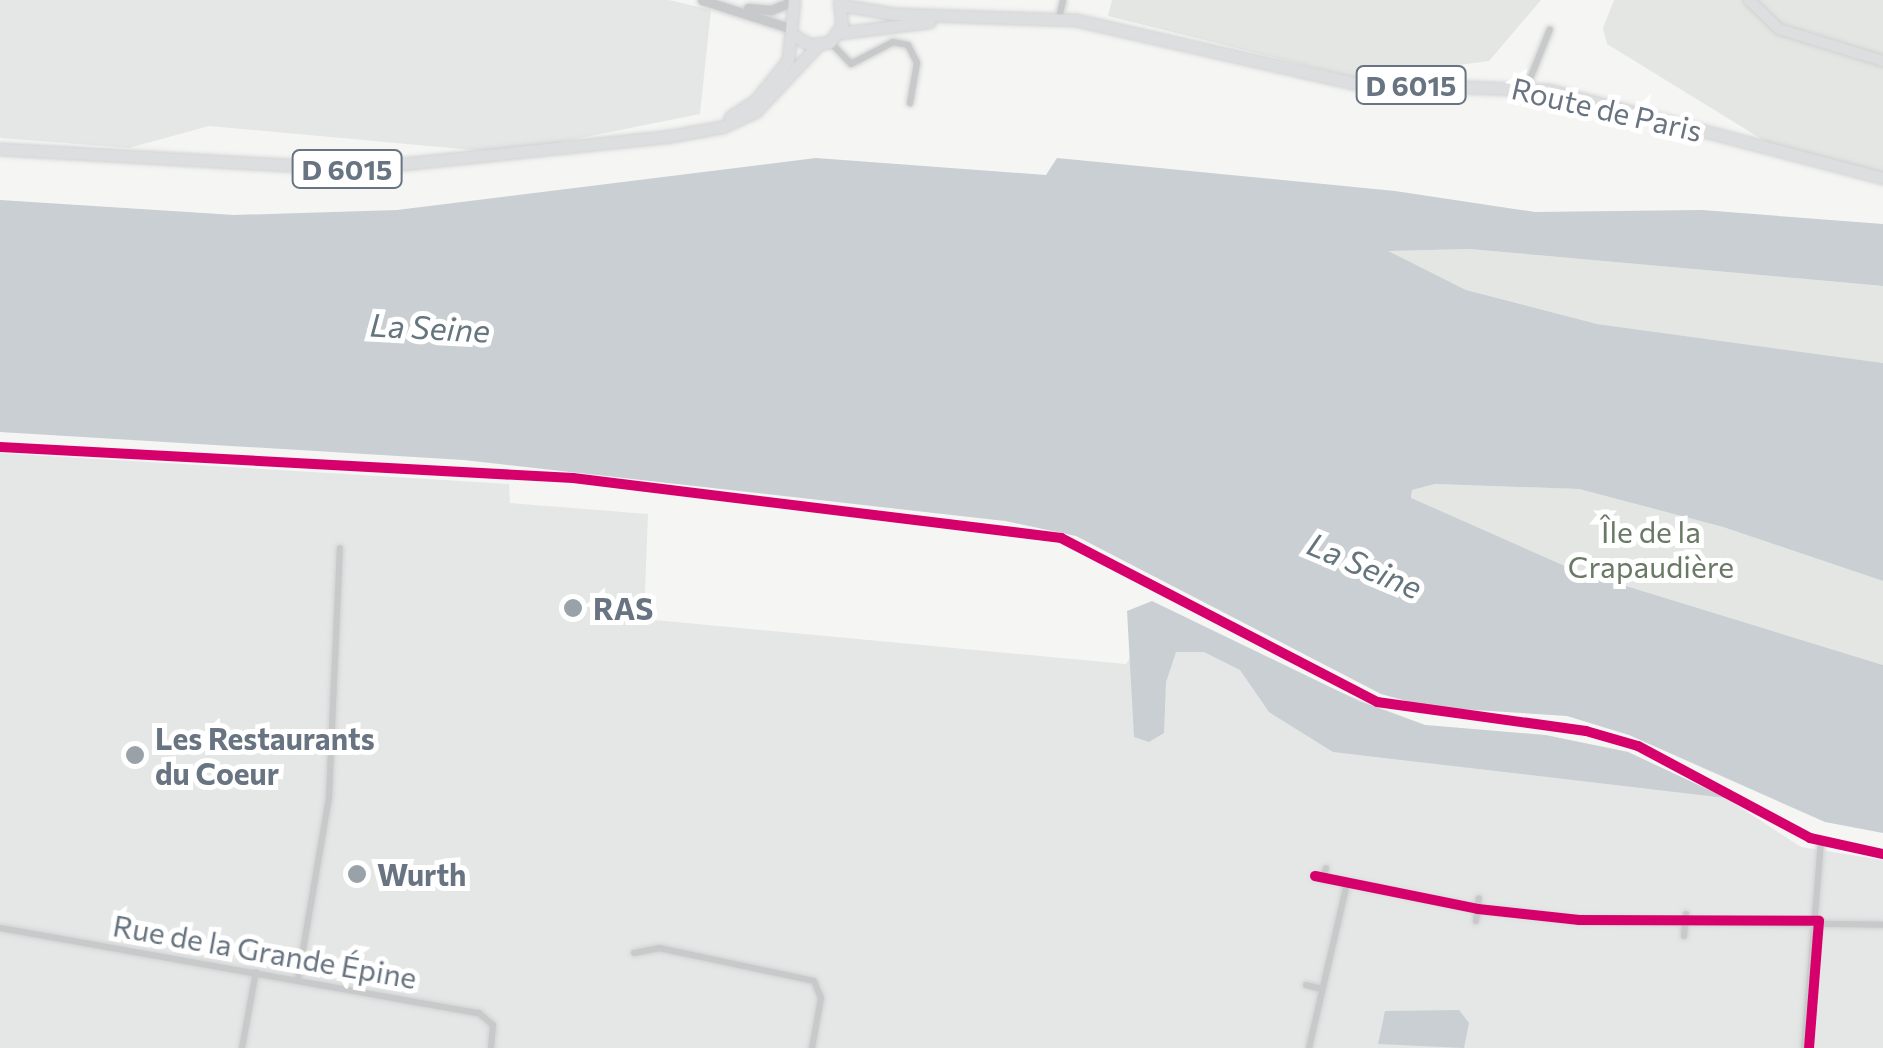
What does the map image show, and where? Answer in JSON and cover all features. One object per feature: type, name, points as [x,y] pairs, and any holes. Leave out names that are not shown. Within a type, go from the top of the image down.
[{"type":"main road","points":[[793,0],[791,32],[829,40],[839,2]]},
{"type":"main road","points":[[1749,0],[1778,28],[1883,62]]},
{"type":"main road","name":"D 6015","points":[[839,2],[973,18]]},
{"type":"main road","name":"Route de Paris","points":[[973,18],[1058,18],[1354,83],[1527,86],[1883,178]]},
{"type":"main road","name":"D 6015","points":[[0,148],[353,169],[693,134],[756,111],[829,40],[973,18]]},
{"type":"main road","name":"D 6015","points":[[693,134],[756,100],[788,60],[791,32]]},
{"type":"street","points":[[702,0],[791,32]]},
{"type":"street","points":[[730,7],[772,10],[793,0]]},
{"type":"street","points":[[1058,18],[1064,0]]},
{"type":"street","points":[[1527,86],[1550,29]]},
{"type":"street","points":[[829,40],[851,64],[893,42],[908,45],[917,63],[910,103]]},
{"type":"street","points":[[298,979],[329,797],[340,548]]},
{"type":"street","points":[[1804,1048],[1811,920],[1821,842]]},
{"type":"street","points":[[1326,868],[1319,877],[1478,910],[1685,924],[1811,920],[1883,926]]},
{"type":"street","points":[[1308,1048],[1347,884]]},
{"type":"street","points":[[1476,920],[1479,898]]},
{"type":"street","points":[[1684,936],[1686,914]]},
{"type":"street","name":"Rue de la Grande Épine","points":[[0,928],[485,1014],[493,1025],[491,1048]]},
{"type":"street","points":[[634,953],[659,948],[814,981],[820,998],[812,1048]]},
{"type":"street","points":[[242,1048],[256,972]]},
{"type":"street","points":[[1306,985],[1322,989]]},
{"type":"shaded area","points":[[0,0],[669,0],[711,10],[700,114],[505,153],[209,126],[129,148],[0,138]]},
{"type":"shaded area","points":[[0,453],[509,484],[510,503],[648,514],[644,619],[1126,664],[1154,620],[1425,725],[1545,735],[1628,752],[1726,798],[1801,847],[1883,860],[1883,1048],[0,1048]]},
{"type":"green space","points":[[1112,0],[1541,0],[1489,61],[1356,78],[1108,16]]},
{"type":"green space","points":[[1614,0],[1883,0],[1883,175],[1773,146],[1607,44],[1603,28]]},
{"type":"green space","points":[[1469,249],[1883,286],[1883,363],[1597,324],[1466,290],[1386,251]]},
{"type":"green space","name":"Île de la Crapaudière","points":[[1435,484],[1579,489],[1723,527],[1883,581],[1883,665],[1574,570],[1411,499],[1412,490]]},
{"type":"water","name":"La Seine","points":[[816,158],[1046,175],[1057,158],[1395,191],[1535,212],[1702,210],[1883,224],[1883,286],[1469,249],[1388,251],[1466,290],[1597,324],[1883,363],[1883,581],[1723,527],[1579,489],[1435,484],[1412,490],[1411,498],[1574,570],[1883,665],[1883,833],[1825,822],[1629,735],[1567,716],[1428,707],[1381,694],[1076,536],[1005,521],[464,460],[0,432],[0,200],[234,215],[397,210]]},
{"type":"water","points":[[1152,601],[1359,701],[1425,725],[1545,735],[1628,752],[1726,798],[1333,752],[1269,712],[1240,670],[1204,652],[1176,652],[1166,682],[1164,733],[1149,742],[1134,737],[1127,611]]},
{"type":"water","points":[[1459,1010],[1469,1023],[1464,1048],[1378,1044],[1385,1011]]},
{"type":"cycle path","points":[[0,447],[573,478],[1061,538],[1377,702],[1586,731],[1638,746],[1810,838],[1883,854]]},
{"type":"cycle path","points":[[1315,876],[1478,909],[1579,920],[1819,921],[1809,1048]]},
{"type":"place","name":"RAS","points":[[573,608]]},
{"type":"place","name":"Les Restaurants du Coeur","points":[[135,755]]},
{"type":"place","name":"Wurth","points":[[357,874]]}]
